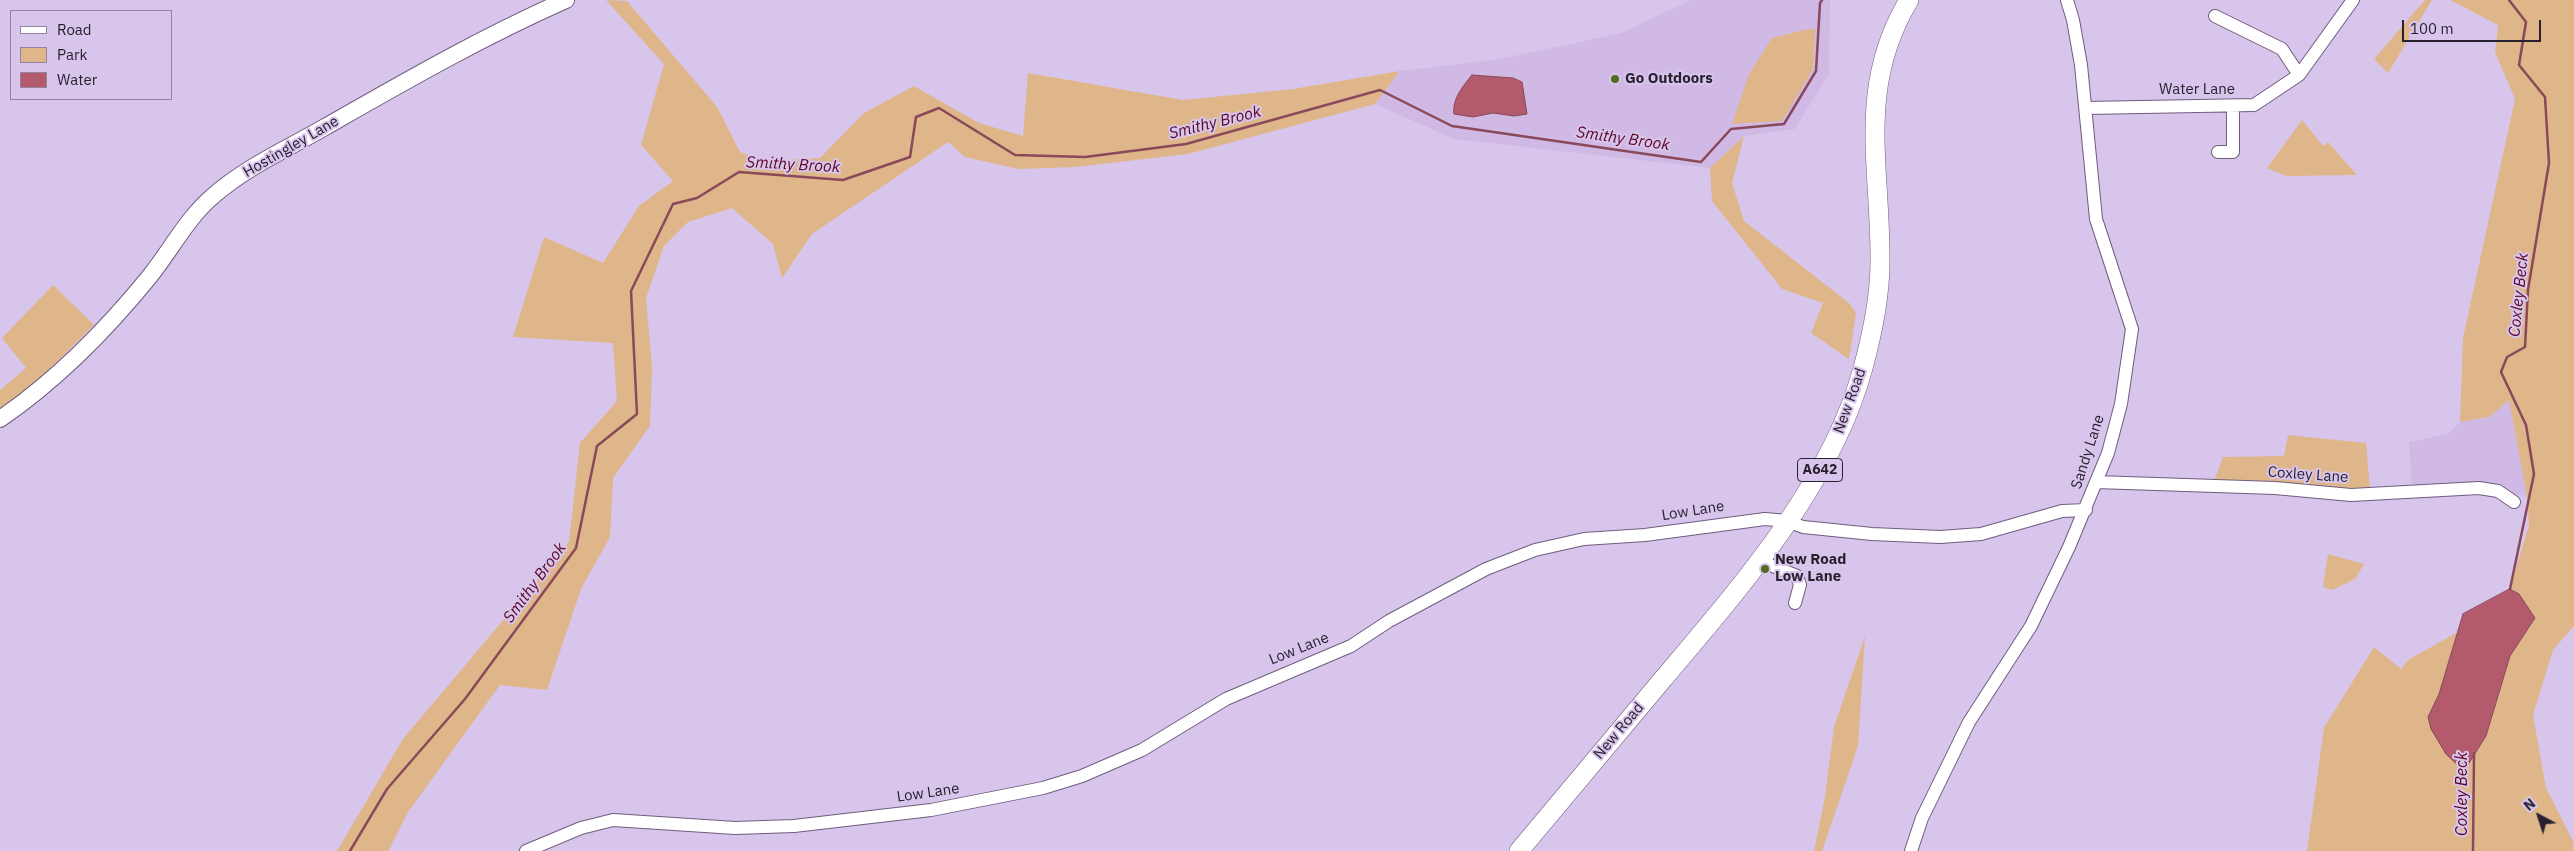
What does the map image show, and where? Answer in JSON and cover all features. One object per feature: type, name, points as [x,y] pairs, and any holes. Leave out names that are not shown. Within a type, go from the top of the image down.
[{"type":"highway","name":"New Road","points":[[1518,851],[1700,636],[1758,560],[1807,492],[1844,422],[1862,371],[1869,342],[1880,265],[1874,105],[1878,75],[1898,17],[1909,0]]},
{"type":"main road","name":"Hostingley Lane","points":[[0,419],[30,398],[123,310],[162,261],[186,226],[212,196],[257,164],[429,67],[505,26],[566,0]]},
{"type":"street","name":"Sandy Lane","points":[[1911,851],[1922,818],[1969,722],[2032,626],[2086,510],[2108,453],[2120,404],[2132,329],[2096,219],[2086,108],[2073,20],[2067,0]]},
{"type":"street","name":"Water Lane","points":[[2086,108],[2144,105],[2233,107],[2254,105],[2299,75],[2353,0]]},
{"type":"street","points":[[2214,17],[2282,49],[2299,75]]},
{"type":"street","points":[[2218,152],[2233,157],[2233,107]]},
{"type":"street","name":"Coxley Lane","points":[[2096,482],[2275,488],[2350,495],[2479,488],[2498,491],[2514,502]]},
{"type":"street","name":"Low Lane","points":[[526,851],[580,828],[612,820],[735,828],[794,826],[932,810],[1043,788],[1082,776],[1142,750],[1226,699],[1351,646],[1389,621],[1447,589],[1486,569],[1534,550],[1584,540],[1645,535],[1737,521],[1787,521],[1803,527],[1872,534],[1940,537],[1981,534],[2062,511],[2086,510]]},
{"type":"street","points":[[1758,560],[1797,576],[1800,584],[1794,603]]},
{"type":"shaded area","name":"Go Outdoors","points":[[1691,0],[1830,0],[1829,73],[1795,129],[1744,136],[1710,168],[1454,139],[1375,104],[1400,71],[1500,59],[1621,33]]},
{"type":"shaded area","points":[[2509,399],[2527,497],[2482,484],[2412,485],[2409,442],[2448,434],[2460,422],[2489,417]]},
{"type":"green space","points":[[606,0],[627,1],[717,107],[740,152],[767,161],[820,158],[864,113],[914,86],[979,123],[1023,136],[1028,73],[1183,100],[1293,89],[1400,71],[1375,104],[1188,154],[1076,167],[1018,169],[965,157],[948,142],[812,234],[782,278],[773,244],[732,208],[688,222],[664,246],[646,298],[652,367],[650,426],[613,478],[610,537],[581,589],[547,690],[500,685],[408,812],[388,851],[337,851],[403,739],[569,542],[580,443],[617,401],[613,343],[513,337],[544,237],[603,263],[639,206],[673,181],[641,145],[664,64]]},
{"type":"green space","points":[[2425,0],[2432,0],[2388,73],[2374,59]]},
{"type":"green space","points":[[2450,0],[2574,0],[2574,626],[2553,650],[2533,715],[2546,788],[2573,841],[2574,851],[2307,851],[2324,728],[2374,647],[2401,669],[2408,660],[2458,632],[2439,694],[2428,717],[2486,736],[2510,656],[2535,619],[2519,594],[2510,589],[2529,525],[2527,497],[2509,400],[2489,417],[2460,422],[2463,338],[2515,99],[2495,52],[2498,25]]},
{"type":"green space","points":[[1815,29],[1813,69],[1782,121],[1732,124],[1749,74],[1772,38]]},
{"type":"green space","points":[[2302,120],[2323,146],[2328,142],[2357,175],[2286,176],[2267,168]]},
{"type":"green space","points":[[1744,136],[1732,183],[1744,221],[1849,303],[1856,313],[1849,359],[1811,333],[1823,303],[1782,289],[1712,201],[1710,168]]},
{"type":"green space","points":[[53,285],[94,325],[22,396],[0,410],[0,390],[26,368],[2,338]]},
{"type":"green space","points":[[2288,435],[2366,443],[2370,489],[2214,481],[2223,457],[2284,456]]},
{"type":"green space","points":[[2328,554],[2364,564],[2355,579],[2332,590],[2323,587]]},
{"type":"green space","points":[[1865,636],[1858,746],[1822,851],[1814,851],[1825,797],[1834,727]]},
{"type":"water","points":[[1472,75],[1513,78],[1522,82],[1527,114],[1514,116],[1493,113],[1473,117],[1454,114],[1456,98]]},
{"type":"water","points":[[2510,589],[2519,594],[2535,618],[2510,656],[2486,736],[2464,771],[2446,754],[2431,729],[2428,717],[2439,694],[2463,614]]},
{"type":"waterway","name":"Smithy Brook","points":[[350,851],[387,789],[465,699],[576,548],[597,446],[637,414],[631,291],[673,204],[697,198],[739,172],[843,180],[910,157],[916,117],[939,108],[1015,155],[1085,157],[1186,144],[1380,90],[1452,126],[1701,162],[1731,129],[1784,124],[1816,71],[1820,3],[1822,0]]},
{"type":"waterway","name":"Coxley Beck","points":[[2509,0],[2526,22],[2519,65],[2545,97],[2549,163],[2528,290],[2525,347],[2507,357],[2501,372],[2526,425],[2534,474],[2510,589]]},
{"type":"waterway","name":"Coxley Beck","points":[[2473,851],[2474,753]]},
{"type":"place","name":"Go Outdoors","points":[[1615,79]]},
{"type":"place","name":"New Road Low Lane","points":[[1765,569]]}]
